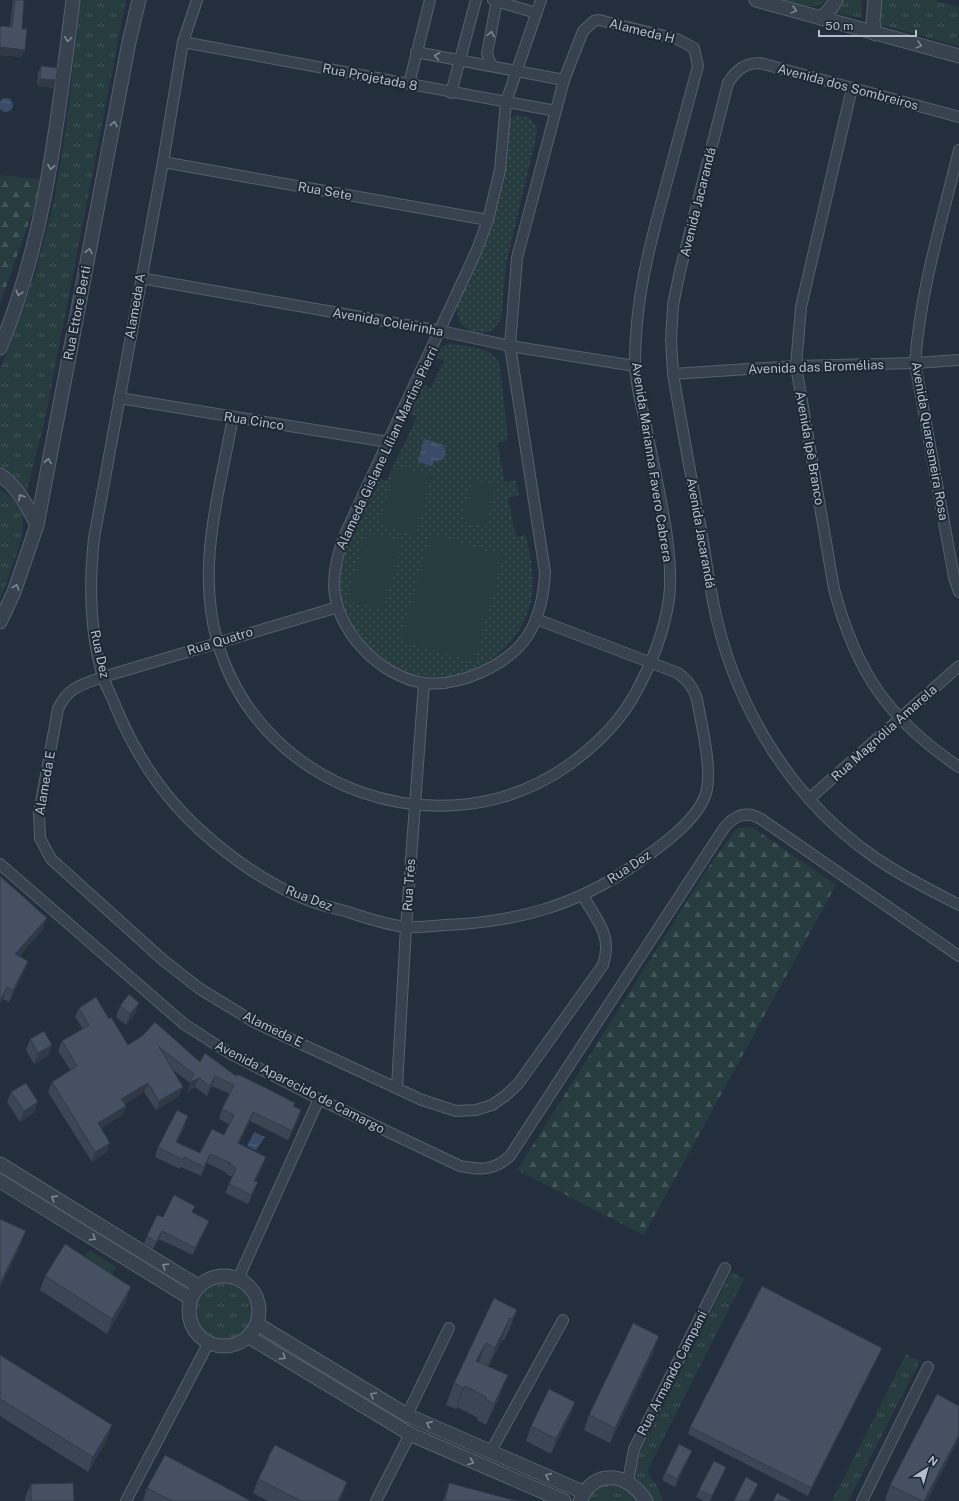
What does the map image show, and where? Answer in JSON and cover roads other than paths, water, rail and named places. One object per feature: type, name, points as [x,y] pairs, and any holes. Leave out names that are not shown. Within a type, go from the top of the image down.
[{"type":"street","points":[[0,348],[16,306],[33,245],[48,181],[56,136],[73,0]]},
{"type":"street","name":"Rua Ettore Berti","points":[[0,622],[14,592],[37,525],[129,42],[139,0]]},
{"type":"street","name":"Alameda A","points":[[90,570],[94,538],[140,278],[163,162],[183,42],[197,0]]},
{"type":"street","points":[[409,84],[430,0]]},
{"type":"street","points":[[451,93],[476,0]]},
{"type":"street","points":[[492,66],[488,54],[488,46],[495,0],[536,13]]},
{"type":"street","name":"Alameda Gislane Lílian Martins Pierri","points":[[541,0],[506,102],[500,170],[488,220],[476,252],[441,331],[339,549],[335,567],[334,586],[338,607],[346,626],[361,647],[377,662],[396,673],[424,683],[443,683],[462,679],[484,672],[500,663],[527,636],[536,619],[544,589],[545,572],[510,346],[517,258],[564,80],[578,39],[590,24]]},
{"type":"street","points":[[756,0],[959,56]]},
{"type":"street","points":[[821,18],[831,8],[836,0]]},
{"type":"street","points":[[875,0],[873,22],[875,34]]},
{"type":"street","name":"Alameda H","points":[[590,24],[599,20],[677,39],[694,48]]},
{"type":"street","name":"Rua Projetada 8","points":[[183,42],[451,93],[556,111]]},
{"type":"street","name":"Avenida Marianna Favero Cabrera","points":[[233,417],[210,543],[207,576],[210,609],[217,642],[229,673],[246,703],[266,730],[291,754],[319,773],[349,789],[381,799],[415,805],[452,806],[488,801],[524,790],[557,774],[587,752],[613,726],[634,696],[651,663],[658,643],[669,598],[669,565],[665,533],[635,366],[638,306],[646,259],[698,66],[694,48]]},
{"type":"street","points":[[416,52],[564,80]]},
{"type":"street","name":"Avenida dos Sombreiros","points":[[738,69],[745,65],[760,63],[959,117]]},
{"type":"street","name":"Avenida Jacarandá","points":[[738,69],[728,83],[680,271],[673,312],[671,340],[673,374],[717,620],[731,668],[751,714],[774,753],[809,799],[838,828],[870,854],[904,876],[959,905]]},
{"type":"street","name":"Avenida Ipê Branco","points":[[852,88],[801,307],[796,366],[834,590],[844,625],[858,659],[873,685],[900,719],[930,747],[959,767]]},
{"type":"street","name":"Avenida Quaresmeira Rosa","points":[[959,150],[923,300],[917,331],[915,363],[953,569],[959,592]]},
{"type":"street","name":"Rua Sete","points":[[163,162],[488,220]]},
{"type":"street","name":"Avenida Coleirinha","points":[[140,278],[441,331],[510,346],[635,366]]},
{"type":"street","name":"Avenida das Bromélias","points":[[673,374],[796,366],[915,363],[959,360]]},
{"type":"street","name":"Rua Cinco","points":[[119,398],[388,442]]},
{"type":"street","points":[[0,475],[20,494],[37,525]]},
{"type":"street","name":"Rua Dez","points":[[90,570],[93,627],[103,677],[123,726],[149,773],[168,799],[193,824],[226,853],[270,883],[305,900],[406,927],[463,925],[503,920],[541,911],[583,896],[627,870],[660,846],[694,814],[703,802],[707,792],[709,774],[697,699],[687,680],[678,673],[536,619]]},
{"type":"street","name":"Rua Quatro","points":[[103,677],[338,607]]},
{"type":"street","name":"Rua Magnólia Amarela","points":[[809,799],[959,666]]},
{"type":"street","name":"Alameda E","points":[[103,677],[79,685],[70,691],[63,699],[58,709],[39,813],[40,838],[51,859],[163,960],[200,990],[256,1023],[422,1100],[456,1111],[476,1110],[492,1105],[518,1084],[603,965],[607,954],[606,936],[583,896]]},
{"type":"street","name":"Rua Três","points":[[397,1088],[406,927],[424,683]]},
{"type":"street","name":"Avenida Aparecido de Camargo","points":[[0,864],[184,1024],[229,1054],[319,1099],[460,1166],[475,1169],[490,1168],[510,1156],[732,819],[748,814],[761,819],[959,956]]},
{"type":"street","points":[[238,1279],[319,1099]]},
{"type":"street","points":[[0,1164],[198,1286]]},
{"type":"street","points":[[0,1181],[190,1298]]},
{"type":"street","name":"Rua Armando Campani","points":[[628,1481],[634,1449],[725,1268]]},
{"type":"street","points":[[224,1276],[238,1279],[250,1286],[257,1298],[260,1311],[257,1324],[249,1337],[237,1345],[223,1347],[208,1344],[198,1336],[190,1324],[188,1311],[190,1298],[198,1286],[210,1278],[224,1276]]},
{"type":"street","points":[[491,1451],[563,1320]]},
{"type":"street","points":[[257,1324],[407,1414],[491,1451],[581,1497],[592,1484],[604,1478],[616,1478],[628,1481],[639,1490],[646,1501]]},
{"type":"street","points":[[407,1414],[449,1328]]},
{"type":"street","points":[[249,1337],[410,1434],[564,1501]]},
{"type":"street","points":[[126,1501],[208,1344]]},
{"type":"street","points":[[862,1501],[928,1367]]},
{"type":"street","points":[[376,1501],[410,1434]]},
{"type":"water","points":[[3,98],[9,98],[13,102],[13,108],[9,112],[3,112],[-1,108],[-1,102]]},
{"type":"water","points":[[424,439],[442,444],[445,448],[445,456],[442,460],[434,461],[432,466],[418,462]]},
{"type":"water","points":[[254,1132],[265,1137],[256,1150],[247,1146]]}]
